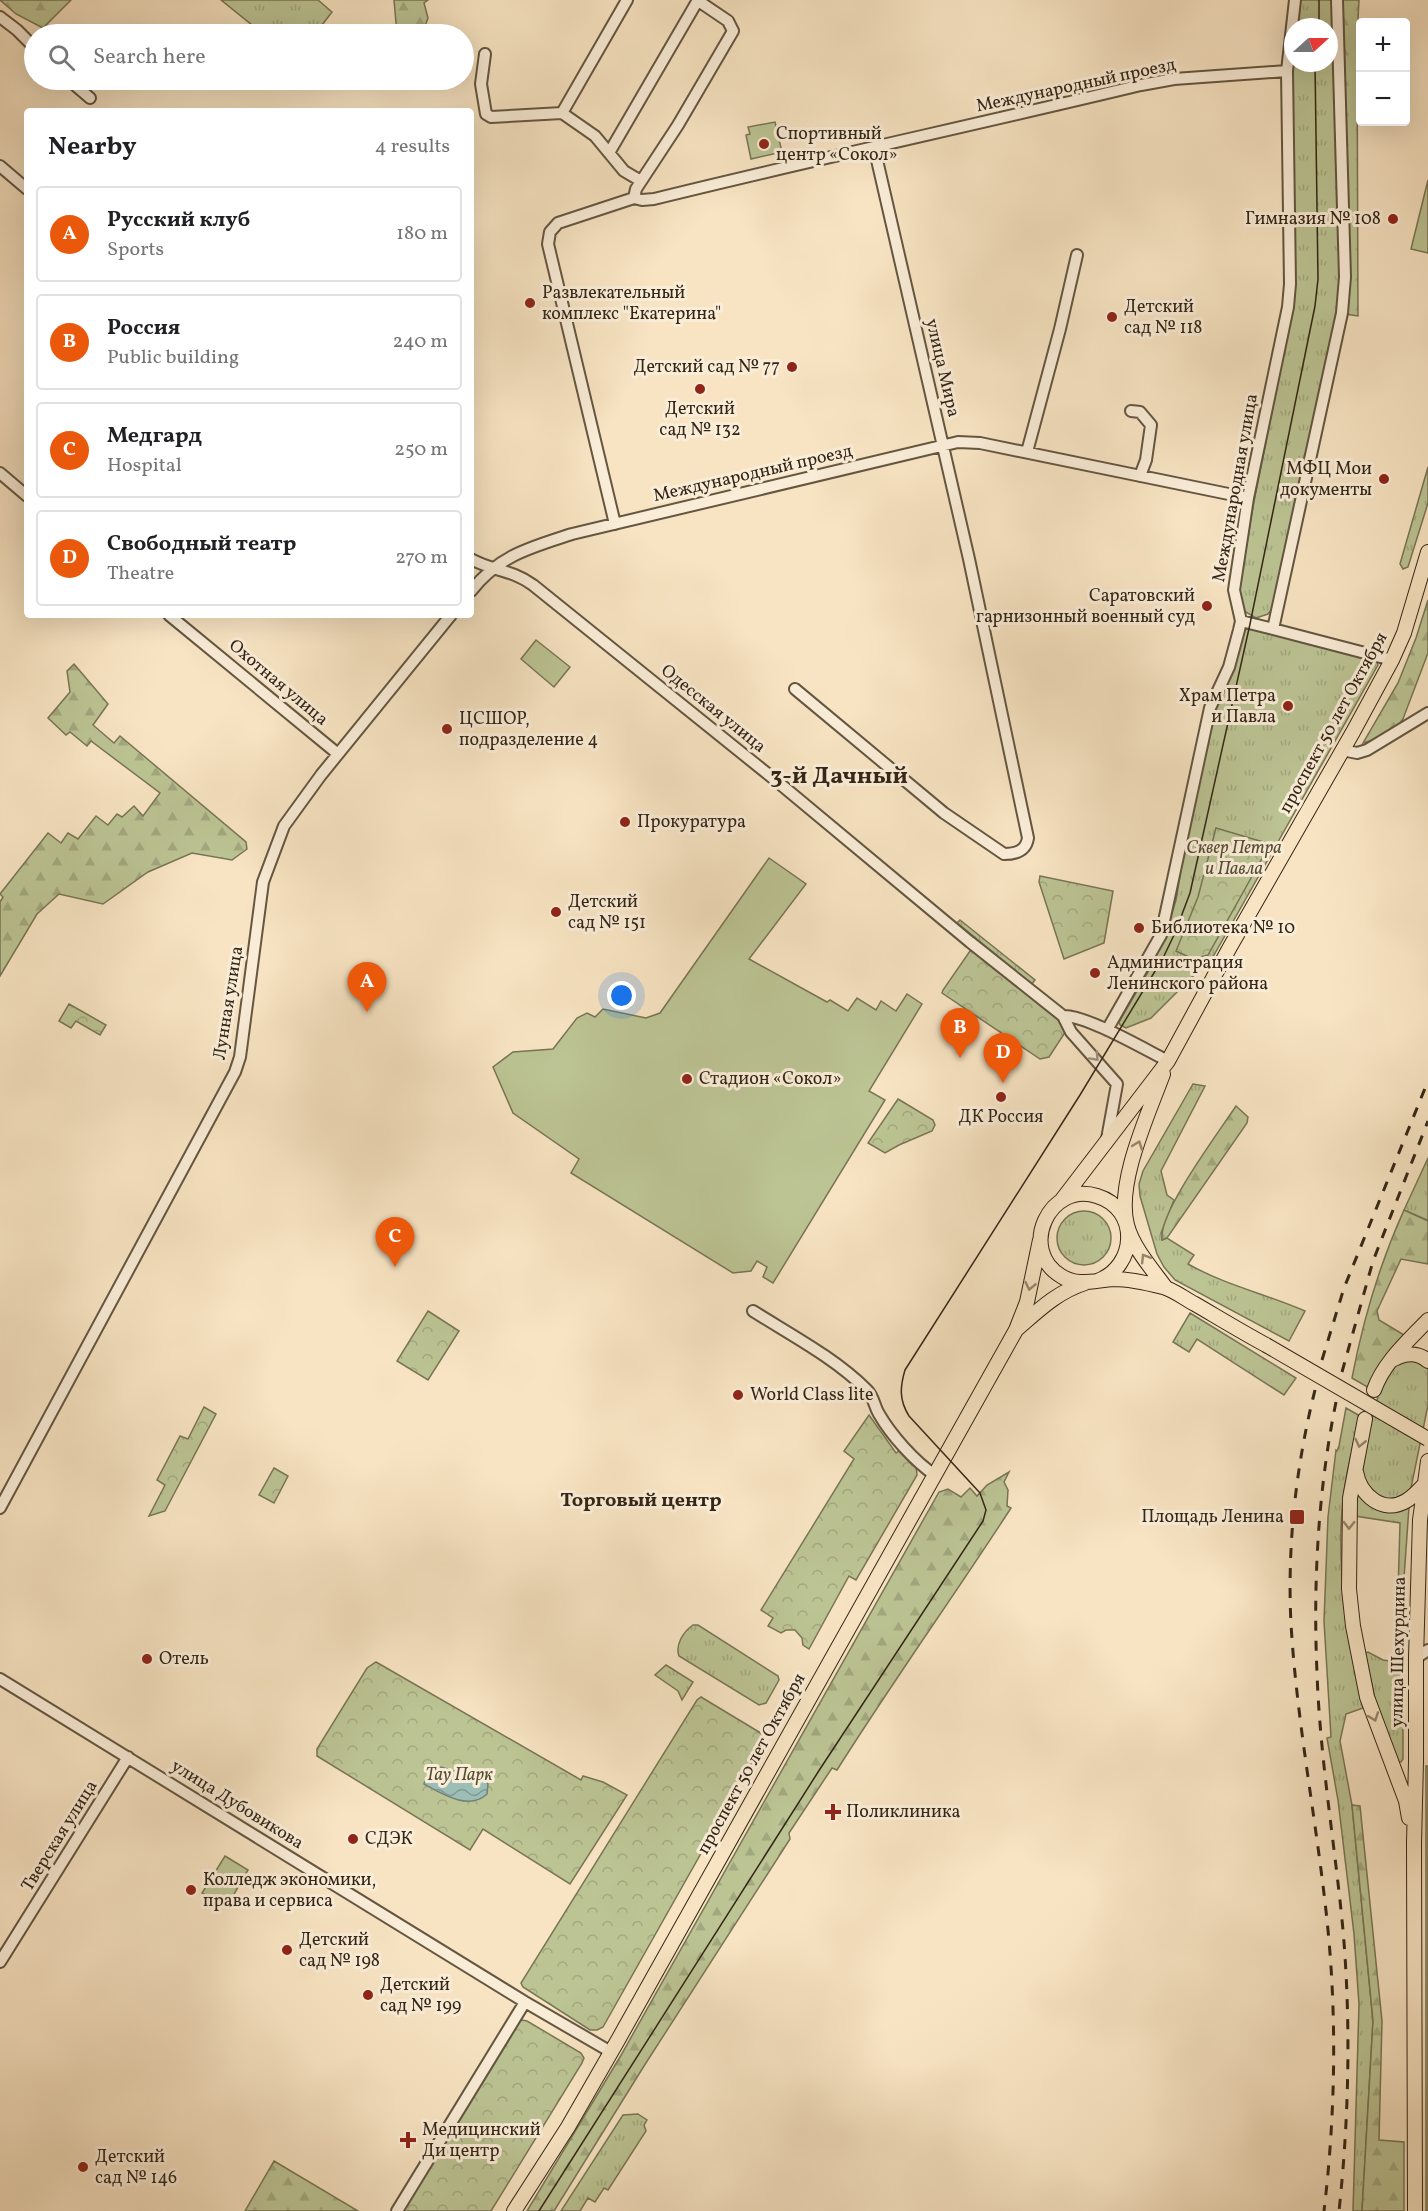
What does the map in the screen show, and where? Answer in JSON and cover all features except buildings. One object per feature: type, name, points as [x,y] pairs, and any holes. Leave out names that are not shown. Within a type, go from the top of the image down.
[{"type":"main road","name":"проспект 50 лет Октября","points":[[1061,1201],[1168,1061],[1392,660],[1404,633],[1428,552]]},
{"type":"main road","name":"проспект 50 лет Октября","points":[[1127,1225],[1125,1202],[1130,1165],[1168,1061]]},
{"type":"main road","points":[[1167,1288],[1149,1264],[1122,1214],[1114,1205],[1100,1197],[1080,1194],[1061,1201],[1046,1217],[1041,1228],[1040,1240],[1045,1259],[1054,1271],[1072,1281],[1132,1280],[1167,1288],[1428,1439]]},
{"type":"main road","points":[[1094,1282],[1113,1272],[1125,1257],[1128,1244],[1127,1225]]},
{"type":"main road","name":"проспект 50 лет Октября","points":[[514,2211],[568,2127],[611,2052],[1016,1330],[1027,1302],[1040,1240]]},
{"type":"main road","name":"проспект 50 лет Октября","points":[[1016,1330],[1055,1297],[1068,1290],[1094,1282]]},
{"type":"main road","points":[[1374,1390],[1377,1381],[1391,1360],[1428,1320]]},
{"type":"main road","points":[[1391,1360],[1410,1354],[1418,1355],[1428,1361]]},
{"type":"main road","name":"улица Шехурдина","points":[[1365,1419],[1355,1467],[1349,1520],[1348,1589],[1367,1697],[1406,1801],[1414,1843]]},
{"type":"main road","name":"улица Шехурдина","points":[[1415,2211],[1416,1658],[1420,1532],[1428,1461]]},
{"type":"main road","points":[[1355,1467],[1358,1482],[1365,1494],[1383,1504],[1393,1506],[1400,1504],[1424,1485]]},
{"type":"main road","points":[[1420,1532],[1428,1545]]},
{"type":"main road","points":[[1391,1764],[1401,1770],[1408,1769],[1416,1755]]},
{"type":"street","points":[[562,113],[627,0]]},
{"type":"street","points":[[609,153],[697,0],[728,21],[733,31],[678,125],[641,181],[634,198]]},
{"type":"street","name":"Международная улица","points":[[1293,18],[1295,0]]},
{"type":"street","points":[[1273,628],[1342,313],[1345,277],[1337,0]]},
{"type":"street","points":[[0,17],[24,37]]},
{"type":"street","points":[[485,54],[481,84],[486,114],[491,117],[562,113],[595,136],[624,171],[641,181]]},
{"type":"street","name":"Международный проезд","points":[[874,147],[1141,85],[1174,80],[1284,71]]},
{"type":"street","name":"Международная улица","points":[[1107,1030],[1161,935],[1210,708],[1229,667],[1241,621],[1234,590],[1248,498],[1288,307],[1290,284],[1287,72]]},
{"type":"street","points":[[81,90],[90,98]]},
{"type":"street","points":[[615,524],[548,244],[550,232],[558,223],[634,198],[654,199],[874,147]]},
{"type":"street","name":"улица Мира","points":[[795,688],[944,813],[1004,854],[1020,851],[1027,844],[1028,838],[1002,711],[874,147]]},
{"type":"street","points":[[0,166],[24,186]]},
{"type":"street","points":[[1027,452],[1077,255]]},
{"type":"street","points":[[1131,411],[1140,412],[1151,425],[1146,460],[1140,476]]},
{"type":"street","name":"Международный проезд","points":[[493,568],[529,548],[572,534],[852,469],[943,445],[969,442],[1248,498]]},
{"type":"street","points":[[0,473],[24,493]]},
{"type":"street","name":"Одесская улица","points":[[474,560],[520,575],[533,585],[1063,1016]]},
{"type":"street","points":[[474,588],[493,568]]},
{"type":"street","name":"Охотная улица","points":[[173,618],[338,754]]},
{"type":"street","name":"Лунная улица","points":[[0,1508],[235,1072],[242,1047],[263,882],[284,826],[338,754],[449,618]]},
{"type":"street","points":[[1241,621],[1392,660]]},
{"type":"street","points":[[1342,750],[1357,753],[1367,750],[1428,712]]},
{"type":"street","points":[[1107,1142],[1117,1084],[1071,1032],[1063,1016],[1070,1015],[1085,1020],[1168,1061]]},
{"type":"street","points":[[753,1311],[834,1363],[867,1390],[879,1414],[902,1444],[923,1467],[935,1475]]},
{"type":"street","points":[[1416,1658],[1428,1650]]},
{"type":"street","name":"улица Дубовикова","points":[[0,1679],[525,2002],[611,2052]]},
{"type":"street","name":"Тверская улица","points":[[1,1957],[128,1757]]},
{"type":"street","points":[[397,2211],[525,2002]]},
{"type":"green space","points":[[0,0],[71,0],[47,24],[35,24],[16,14]]},
{"type":"green space","points":[[221,0],[318,0],[332,12],[323,24],[251,24]]},
{"type":"green space","points":[[394,0],[428,0],[424,3],[428,18],[426,24],[396,24]]},
{"type":"green space","points":[[1299,0],[1333,0],[1334,18],[1298,18]]},
{"type":"green space","points":[[1340,0],[1359,0],[1358,18],[1356,18],[1358,316],[1345,314]]},
{"type":"green space","points":[[1293,72],[1335,72],[1341,276],[1337,312],[1272,609],[1268,614],[1256,618],[1244,611],[1239,591],[1254,501],[1293,308]]},
{"type":"green space","name":"Спортивный центр «Сокол»","points":[[775,122],[782,152],[751,159],[746,135],[750,134],[748,127]]},
{"type":"green space","points":[[1428,180],[1428,253],[1411,249]]},
{"type":"green space","points":[[1428,467],[1428,503],[1408,567],[1403,569],[1400,564]]},
{"type":"green space","points":[[1428,600],[1428,653],[1403,719],[1386,734],[1363,743],[1398,683]]},
{"type":"green space","points":[[1247,628],[1268,631],[1377,661],[1378,665],[1214,955],[1151,1018],[1126,1028],[1119,1022],[1148,972],[1165,936],[1176,900],[1191,810],[1213,710],[1242,633]]},
{"type":"green space","points":[[536,640],[570,667],[554,687],[521,659]]},
{"type":"green space","points":[[74,664],[108,704],[93,725],[114,743],[120,736],[246,842],[247,849],[232,860],[192,853],[148,872],[103,904],[59,894],[37,914],[0,976],[0,902],[3,897],[0,894],[48,833],[61,843],[68,833],[78,839],[96,816],[108,825],[117,814],[122,817],[134,806],[143,816],[160,793],[91,741],[87,746],[70,732],[66,735],[48,718],[70,692],[67,671]]},
{"type":"green space","name":"Сквер Петра и Павла","points":[[1216,828],[1270,844],[1208,955],[1193,959],[1176,951],[1198,897]]},
{"type":"green space","name":"Стадион «Сокол»","points":[[769,858],[806,884],[749,959],[848,1011],[857,998],[876,1010],[881,1001],[896,1011],[907,994],[922,1004],[869,1091],[885,1100],[773,1283],[763,1277],[767,1267],[757,1261],[751,1271],[733,1273],[571,1173],[579,1159],[513,1113],[493,1067],[513,1052],[553,1049],[577,1018],[587,1013],[595,1017],[603,1009],[646,1018],[660,1013]]},
{"type":"green space","points":[[1040,876],[1113,891],[1104,943],[1064,959],[1039,882]]},
{"type":"green space","points":[[960,920],[1035,980],[1032,984],[957,923]]},
{"type":"green space","points":[[970,951],[974,951],[1063,1024],[1066,1031],[1049,1057],[1040,1059],[942,993]]},
{"type":"green space","points":[[69,1004],[106,1025],[100,1035],[76,1021],[71,1028],[59,1021]]},
{"type":"green space","points":[[1193,1084],[1205,1086],[1161,1171],[1167,1195],[1174,1200],[1161,1233],[1162,1240],[1167,1238],[1194,1255],[1188,1264],[1202,1271],[1305,1311],[1289,1341],[1175,1280],[1157,1254],[1140,1196],[1139,1184],[1143,1171]]},
{"type":"green space","points":[[898,1099],[933,1120],[935,1125],[932,1131],[885,1153],[868,1143]]},
{"type":"green space","points":[[1236,1106],[1248,1117],[1247,1123],[1167,1238],[1162,1240],[1163,1228],[1169,1211]]},
{"type":"green space","points":[[1428,1158],[1428,1219],[1427,1220],[1404,1210]]},
{"type":"green space","points":[[1404,1210],[1428,1221],[1428,1264],[1401,1259],[1377,1311],[1379,1320],[1404,1335],[1388,1353],[1369,1388],[1352,1378],[1373,1292]]},
{"type":"green space","points":[[1084,1211],[1094,1213],[1103,1219],[1109,1228],[1111,1238],[1109,1248],[1103,1257],[1094,1263],[1084,1265],[1074,1263],[1065,1257],[1059,1248],[1057,1238],[1059,1228],[1065,1219],[1074,1213]]},
{"type":"green space","points":[[428,1311],[459,1331],[428,1380],[397,1361]]},
{"type":"green space","points":[[1190,1313],[1296,1378],[1284,1395],[1197,1339],[1189,1352],[1173,1342]]},
{"type":"green space","points":[[1411,1358],[1428,1368],[1428,1405],[1411,1488],[1407,1494],[1394,1500],[1379,1498],[1369,1489],[1362,1474],[1368,1434],[1380,1389],[1387,1375],[1396,1364]]},
{"type":"green space","points":[[204,1407],[216,1414],[165,1511],[149,1516],[165,1485],[157,1480],[180,1436],[188,1439]]},
{"type":"green space","points":[[1346,1408],[1360,1416],[1345,1487],[1341,1560],[1345,1610],[1363,1708],[1346,1714],[1340,1741],[1352,1805],[1373,2021],[1362,2211],[1353,2211],[1359,2004],[1354,1934],[1338,1800],[1327,1738],[1331,1737],[1324,1621],[1328,1517],[1336,1450],[1339,1446]]},
{"type":"green space","points":[[869,1415],[896,1453],[899,1451],[916,1466],[917,1475],[856,1580],[849,1576],[809,1649],[803,1645],[802,1638],[795,1630],[786,1630],[781,1633],[768,1626],[773,1618],[761,1610],[854,1459],[844,1451]]},
{"type":"green space","points":[[274,1468],[288,1476],[274,1503],[259,1495]]},
{"type":"green space","points":[[1009,1472],[1004,1482],[1008,1490],[1007,1506],[1011,1508],[837,1770],[832,1768],[789,1833],[790,1839],[554,2211],[527,2211],[620,2057],[939,1492],[948,1489],[961,1497],[970,1488],[977,1496],[987,1485]]},
{"type":"green space","points":[[1356,1492],[1360,1498],[1372,1506],[1387,1509],[1409,1507],[1403,1592],[1403,1759],[1401,1762],[1397,1761],[1377,1708],[1365,1653],[1396,1662],[1400,1523],[1355,1516]]},
{"type":"green space","points":[[693,1625],[698,1625],[778,1676],[779,1680],[766,1703],[759,1705],[679,1656],[678,1648],[681,1639]]},
{"type":"green space","name":"Тау Парк","points":[[376,1662],[581,1780],[583,1776],[603,1782],[627,1795],[570,1884],[483,1829],[470,1850],[317,1756],[317,1749],[367,1668]]},
{"type":"green space","points":[[666,1665],[693,1682],[682,1700],[678,1691],[655,1675]]},
{"type":"green space","points":[[701,1697],[764,1735],[765,1740],[603,2027],[590,2030],[523,1987],[521,1983]]},
{"type":"green space","points":[[1426,1766],[1428,1766],[1428,2211],[1426,2211]]},
{"type":"green space","points":[[1352,1805],[1360,1806],[1382,2021],[1379,2140],[1404,2142],[1404,2211],[1362,2211],[1373,2021]]},
{"type":"green space","points":[[225,1856],[248,1870],[226,1908],[202,1893]]},
{"type":"green space","points":[[522,2020],[581,2053],[584,2058],[491,2211],[402,2211],[517,2023]]},
{"type":"green space","points":[[638,2114],[647,2120],[644,2125],[646,2131],[608,2190],[604,2188],[595,2202],[588,2198],[580,2211],[561,2211],[623,2115]]},
{"type":"green space","points":[[274,2161],[358,2211],[245,2211]]},
{"type":"water","points":[[441,1767],[482,1776],[488,1784],[487,1794],[480,1799],[464,1801],[447,1796],[424,1784],[425,1780],[434,1776]]},
{"type":"tram line","points":[[1319,0],[1319,18]]},
{"type":"tram line","points":[[539,2211],[820,1769],[983,1521],[986,1510],[980,1493],[909,1416],[901,1393],[903,1376],[1080,1095],[1163,958],[1190,893],[1250,624],[1315,306],[1318,279],[1315,72]]},
{"type":"railway","points":[[1322,1360],[1344,1288],[1428,1081]]},
{"type":"railway","points":[[1342,1372],[1373,1261],[1428,1121]]},
{"type":"railway","points":[[1315,1390],[1308,1418],[1294,1506],[1290,1595],[1298,1700],[1324,1892],[1333,2000],[1334,2070],[1331,2141],[1324,2211]]},
{"type":"railway","points":[[1336,1402],[1321,1503],[1316,1605],[1321,1737],[1346,1965],[1347,2106],[1339,2211]]},
{"type":"place","name":"Спортивный центр «Сокол»","points":[[764,144]]},
{"type":"place","name":"Гимназия № 108","points":[[1393,219]]},
{"type":"place","name":"Развлекательный комплекс \"Екатерина\"","points":[[530,303]]},
{"type":"place","name":"Детский сад № 118","points":[[1112,317]]},
{"type":"place","name":"Детский сад № 77","points":[[792,367]]},
{"type":"place","name":"Детский сад № 132","points":[[700,389]]},
{"type":"place","name":"МФЦ Мои документы","points":[[1384,479]]},
{"type":"place","name":"Саратовский гарнизонный военный суд","points":[[1207,606]]},
{"type":"place","name":"Храм Петра и Павла","points":[[1288,706]]},
{"type":"place","name":"ЦСШОР, подразделение 4","points":[[447,729]]},
{"type":"place","name":"Прокуратура","points":[[625,822]]},
{"type":"place","name":"Детский сад № 151","points":[[556,912]]},
{"type":"place","name":"Библиотека № 10","points":[[1139,928]]},
{"type":"place","name":"Администрация Ленинского района","points":[[1095,973]]},
{"type":"place","name":"Русский клуб","points":[[367,1012]]},
{"type":"place","name":"Россия","points":[[960,1058]]},
{"type":"place","name":"Стадион «Сокол»","points":[[687,1079]]},
{"type":"place","name":"Свободный театр","points":[[1003,1083]]},
{"type":"place","name":"ДК Россия","points":[[1001,1097]]},
{"type":"place","name":"Медгард","points":[[395,1267]]},
{"type":"place","name":"World Class lite","points":[[738,1395]]},
{"type":"place","name":"Площадь Ленина","points":[[1297,1517]]},
{"type":"place","name":"Отель","points":[[147,1659]]},
{"type":"place","name":"Поликлиника","points":[[833,1812]]},
{"type":"place","name":"СДЭК","points":[[353,1839]]},
{"type":"place","name":"Колледж экономики, права и сервиса","points":[[191,1890]]},
{"type":"place","name":"Детский сад № 198","points":[[287,1950]]},
{"type":"place","name":"Детский сад № 199","points":[[368,1995]]},
{"type":"place","name":"Медицинский Ди центр","points":[[408,2140]]},
{"type":"place","name":"Детский сад № 146","points":[[83,2167]]},
{"type":"district","name":"3-й Дачный","points":[[839,777]]},
{"type":"district","name":"Торговый центр","points":[[641,1501]]}]
